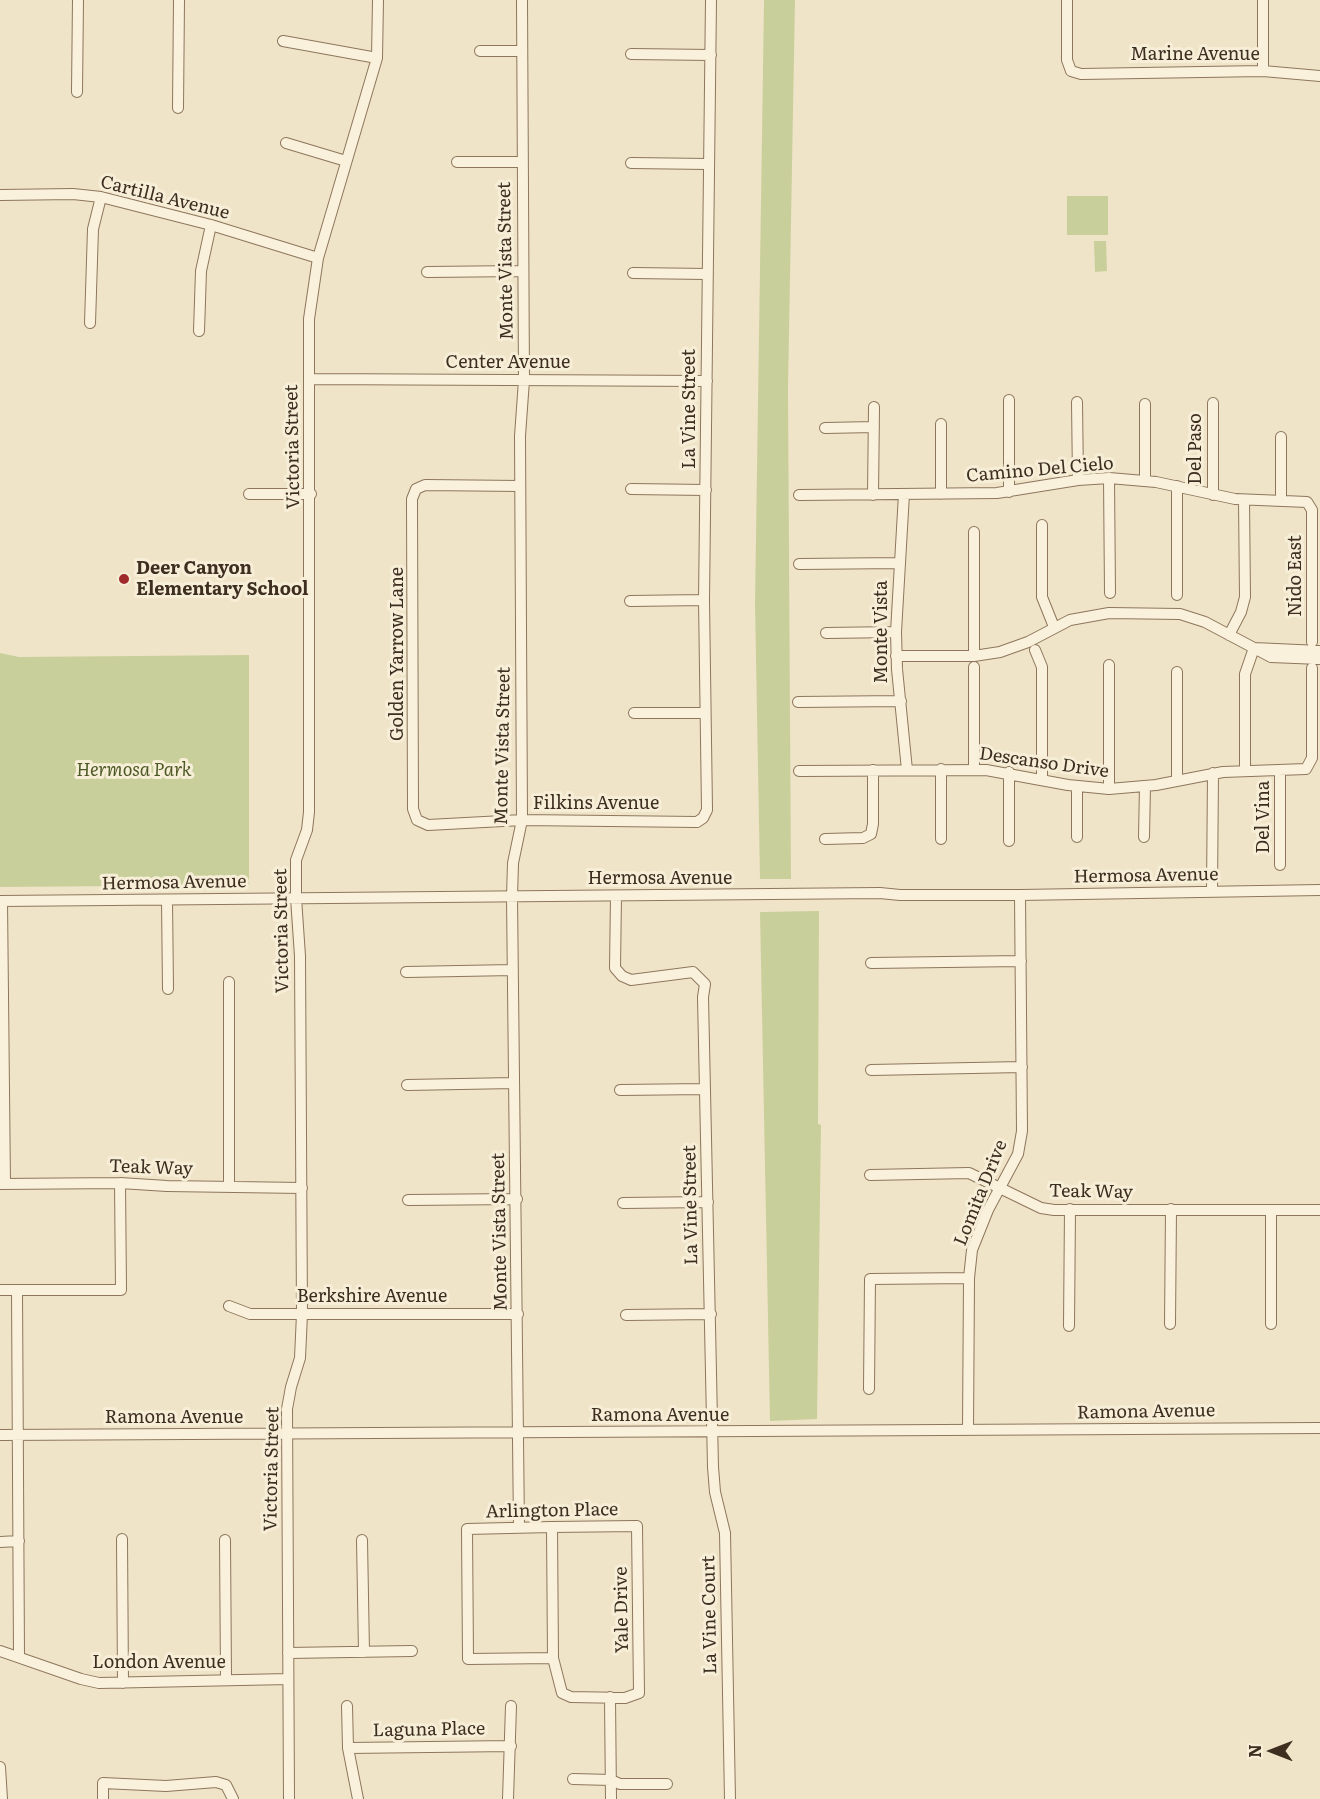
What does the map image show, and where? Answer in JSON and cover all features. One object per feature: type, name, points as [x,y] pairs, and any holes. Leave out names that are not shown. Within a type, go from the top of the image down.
[{"type":"street","points":[[77,92],[78,0]]},
{"type":"street","points":[[178,108],[179,0]]},
{"type":"street","name":"Victoria Street","points":[[289,1799],[287,1434],[291,1387],[300,1358],[302,1314],[300,956],[296,860],[307,830],[309,812],[311,494],[309,319],[318,258],[377,58],[378,0]]},
{"type":"street","name":"Monte Vista Street","points":[[519,1528],[512,897],[513,863],[522,820],[520,486],[524,380],[521,162],[522,0]]},
{"type":"street","name":"La Vine Street","points":[[703,818],[707,810],[704,600],[711,0]]},
{"type":"street","name":"Marine Avenue","points":[[1067,0],[1067,60],[1071,71],[1080,74],[1263,71],[1320,76]]},
{"type":"street","points":[[1263,0],[1263,71]]},
{"type":"street","points":[[283,41],[377,58]]},
{"type":"street","points":[[480,51],[522,51]]},
{"type":"street","points":[[631,54],[711,54]]},
{"type":"street","points":[[286,144],[346,161]]},
{"type":"street","points":[[457,162],[521,162]]},
{"type":"street","points":[[631,163],[708,164]]},
{"type":"street","name":"Cartilla Avenue","points":[[0,195],[73,194],[102,197],[211,225],[318,258]]},
{"type":"street","points":[[90,322],[93,229],[102,197]]},
{"type":"street","points":[[199,331],[201,271],[211,225]]},
{"type":"street","points":[[428,272],[522,271]]},
{"type":"street","points":[[633,273],[707,274]]},
{"type":"street","name":"Center Avenue","points":[[309,379],[706,381]]},
{"type":"street","points":[[1009,400],[1009,492]]},
{"type":"street","points":[[1077,402],[1078,480]]},
{"type":"street","name":"Del Paso","points":[[1213,403],[1213,495]]},
{"type":"street","points":[[1145,405],[1145,480]]},
{"type":"street","points":[[873,495],[874,407]]},
{"type":"street","points":[[941,424],[941,494]]},
{"type":"street","points":[[825,428],[874,427]]},
{"type":"street","points":[[1281,437],[1281,501]]},
{"type":"street","points":[[1109,478],[1110,593]]},
{"type":"street","name":"Camino Del Cielo","points":[[800,495],[1009,492],[1078,480],[1109,478],[1145,480],[1244,500],[1307,502],[1312,510]]},
{"type":"street","name":"Golden Yarrow Lane","points":[[417,820],[413,809],[412,498],[416,489],[425,485],[520,486]]},
{"type":"street","points":[[1177,486],[1177,595]]},
{"type":"street","points":[[631,489],[706,490]]},
{"type":"street","points":[[249,494],[311,494]]},
{"type":"street","name":"Monte Vista","points":[[904,494],[896,656],[907,770]]},
{"type":"street","points":[[1229,635],[1241,612],[1245,597],[1244,500]]},
{"type":"street","name":"Nido East","points":[[1312,510],[1312,642]]},
{"type":"street","points":[[1042,525],[1042,597],[1054,627]]},
{"type":"street","points":[[974,532],[974,769]]},
{"type":"street","points":[[799,564],[900,563]]},
{"type":"street","points":[[630,601],[704,600]]},
{"type":"street","points":[[896,656],[974,661],[1010,650],[1078,617],[1095,614],[1172,613],[1205,622],[1271,657],[1320,659]]},
{"type":"street","points":[[826,633],[896,632]]},
{"type":"street","points":[[1254,648],[1320,651]]},
{"type":"street","points":[[1245,771],[1245,674],[1254,648]]},
{"type":"street","points":[[1035,650],[1042,667],[1042,779]]},
{"type":"street","points":[[1109,665],[1109,789]]},
{"type":"street","name":"Descanso Drive","points":[[799,771],[974,769],[1008,772],[1077,786],[1109,789],[1145,786],[1212,773],[1306,769],[1312,758],[1312,668]]},
{"type":"street","points":[[1177,672],[1177,780]]},
{"type":"street","points":[[798,702],[901,701]]},
{"type":"street","points":[[634,712],[704,712]]},
{"type":"street","points":[[825,838],[862,838],[871,834],[873,770]]},
{"type":"street","points":[[941,770],[941,839]]},
{"type":"street","name":"Del Vina","points":[[1280,770],[1280,865]]},
{"type":"street","points":[[1008,772],[1008,841]]},
{"type":"street","points":[[1212,773],[1212,891]]},
{"type":"street","points":[[1077,786],[1077,837]]},
{"type":"street","points":[[1144,837],[1145,786]]},
{"type":"street","name":"Filkins Avenue","points":[[417,820],[428,825],[522,820],[697,822],[703,818]]},
{"type":"street","name":"Hermosa Avenue","points":[[1,901],[880,893],[900,896],[1020,895],[1320,890]]},
{"type":"street","name":"Lomita Drive","points":[[968,1430],[969,1278],[972,1250],[979,1229],[1018,1154],[1022,1131],[1020,895]]},
{"type":"street","name":"La Vine Street","points":[[616,896],[615,968],[622,976],[631,980],[693,972],[702,978],[705,984],[703,998],[713,1432]]},
{"type":"street","points":[[167,900],[168,989]]},
{"type":"street","points":[[1,901],[2,1184]]},
{"type":"street","points":[[871,963],[1021,961]]},
{"type":"street","points":[[406,972],[513,970]]},
{"type":"street","points":[[229,982],[229,1187]]},
{"type":"street","points":[[871,1070],[1022,1067]]},
{"type":"street","points":[[406,1085],[514,1083]]},
{"type":"street","points":[[620,1090],[705,1089]]},
{"type":"street","name":"Teak Way","points":[[870,1175],[969,1173],[1041,1208],[1320,1210]]},
{"type":"street","points":[[0,1290],[121,1290],[120,1183]]},
{"type":"street","name":"Teak Way","points":[[2,1184],[120,1183],[302,1188]]},
{"type":"street","points":[[408,1200],[517,1199]]},
{"type":"street","points":[[623,1203],[708,1202]]},
{"type":"street","points":[[1068,1326],[1070,1209]]},
{"type":"street","points":[[1170,1324],[1171,1209]]},
{"type":"street","points":[[1270,1210],[1271,1324]]},
{"type":"street","points":[[869,1389],[870,1279],[969,1278]]},
{"type":"street","points":[[17,1290],[19,1657]]},
{"type":"street","name":"Berkshire Avenue","points":[[229,1306],[250,1314],[518,1314]]},
{"type":"street","points":[[626,1315],[711,1314]]},
{"type":"street","name":"Ramona Avenue","points":[[0,1435],[1320,1428]]},
{"type":"street","name":"La Vine Court","points":[[713,1432],[716,1492],[725,1533],[730,1799]]},
{"type":"street","name":"Arlington Place","points":[[553,1658],[468,1659],[467,1529],[637,1526]]},
{"type":"street","name":"Yale Drive","points":[[610,1697],[625,1698],[639,1694],[637,1526]]},
{"type":"street","points":[[552,1527],[553,1658],[562,1692],[571,1696],[610,1697],[611,1799]]},
{"type":"street","points":[[122,1539],[123,1683]]},
{"type":"street","points":[[225,1540],[226,1680]]},
{"type":"street","points":[[362,1540],[363,1652]]},
{"type":"street","points":[[0,1542],[19,1541]]},
{"type":"street","name":"London Avenue","points":[[0,1651],[81,1680],[123,1683],[288,1680]]},
{"type":"street","points":[[288,1653],[412,1651]]},
{"type":"street","points":[[347,1706],[348,1748],[358,1799]]},
{"type":"street","points":[[508,1799],[511,1706]]},
{"type":"street","name":"Laguna Place","points":[[348,1748],[511,1746]]},
{"type":"street","points":[[0,1767],[2,1799]]},
{"type":"street","points":[[573,1779],[611,1780],[620,1784],[667,1784]]},
{"type":"street","points":[[103,1799],[103,1783],[166,1786],[216,1782],[226,1785],[233,1799]]},
{"type":"green space","points":[[764,0],[795,0],[788,388],[791,879],[760,879],[755,603]]},
{"type":"green space","points":[[1067,196],[1108,196],[1108,235],[1067,235]]},
{"type":"green space","points":[[1094,241],[1106,241],[1107,271],[1095,272]]},
{"type":"green space","name":"Hermosa Park","points":[[0,653],[19,657],[249,655],[249,885],[0,887]]},
{"type":"green space","points":[[819,911],[818,1124],[821,1125],[817,1419],[770,1421],[760,912]]},
{"type":"place","name":"Deer Canyon Elementary School","points":[[124,579]]}]
